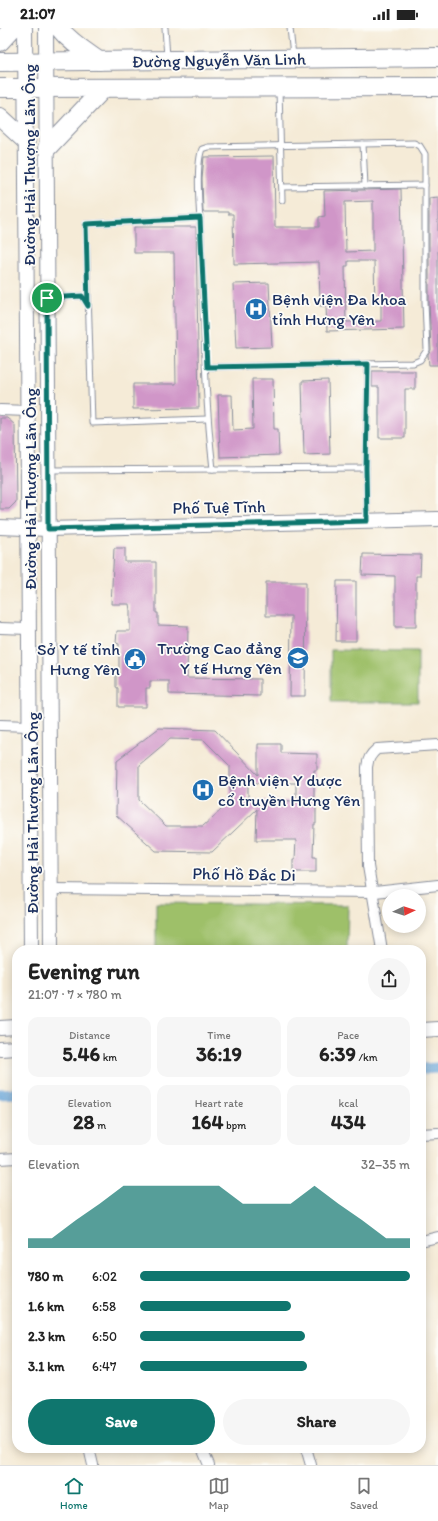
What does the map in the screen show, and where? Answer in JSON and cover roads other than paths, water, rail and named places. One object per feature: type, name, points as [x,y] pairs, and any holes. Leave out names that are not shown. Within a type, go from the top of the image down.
[{"type":"highway","points":[[0,42],[13,28]]},
{"type":"highway","points":[[60,28],[65,36],[99,61]]},
{"type":"highway","name":"Đường Nguyễn Văn Linh","points":[[0,62],[438,57]]},
{"type":"highway","name":"Đường Nguyễn Văn Linh","points":[[0,88],[438,87]]},
{"type":"highway","points":[[46,148],[104,88]]},
{"type":"highway","points":[[0,117],[26,141]]},
{"type":"street","name":"Đường Hải Thượng Lãn Ông","points":[[26,28],[31,945]]},
{"type":"street","name":"Đường Hải Thượng Lãn Ông","points":[[46,28],[51,945]]},
{"type":"street","points":[[27,299],[47,298]]},
{"type":"street","points":[[0,410],[28,411]]},
{"type":"street","name":"Phố Tuệ Tĩnh","points":[[0,526],[48,529],[438,519]]},
{"type":"street","points":[[0,628],[29,629]]},
{"type":"street","points":[[0,725],[29,726]]},
{"type":"street","points":[[381,945],[368,866],[367,767],[370,754],[377,749],[438,745]]},
{"type":"street","points":[[30,802],[50,802]]},
{"type":"street","name":"Phố Hồ Đắc Di","points":[[50,888],[372,892],[438,885]]},
{"type":"street","points":[[0,1028],[12,1028]]},
{"type":"street","points":[[426,1030],[438,1029]]},
{"type":"street","points":[[0,1049],[12,1048]]},
{"type":"street","points":[[426,1134],[438,1133]]},
{"type":"street","points":[[0,1159],[12,1160]]},
{"type":"street","points":[[426,1240],[438,1236]]},
{"type":"street","points":[[90,1453],[93,1465]]},
{"type":"street","points":[[204,1453],[209,1465]]},
{"type":"street","points":[[307,1453],[311,1465]]},
{"type":"lane","points":[[165,28],[168,60]]},
{"type":"lane","points":[[290,28],[293,59]]},
{"type":"lane","points":[[279,87],[282,200]]},
{"type":"lane","points":[[207,367],[413,363],[420,360],[427,350],[425,302],[425,154],[420,146],[414,143],[208,147],[202,149],[199,160],[200,218],[207,367],[207,419],[213,469]]},
{"type":"lane","points":[[363,144],[365,186]]},
{"type":"lane","points":[[282,187],[426,185]]},
{"type":"lane","points":[[200,218],[86,224],[92,423],[207,419]]},
{"type":"lane","points":[[47,298],[82,296],[88,306]]},
{"type":"lane","points":[[367,521],[366,468],[368,364]]},
{"type":"lane","points":[[48,470],[366,468]]},
{"type":"waterway","points":[[426,1069],[438,1068]]},
{"type":"waterway","points":[[0,1094],[12,1093]]},
{"type":"place","name":"Bệnh viện Đa khoa tỉnh Hưng Yên","points":[[256,309]]},
{"type":"place","name":"Trường Cao đẳng Y tế Hưng Yên","points":[[298,658]]},
{"type":"place","name":"Sở Y tế tỉnh Hưng Yên","points":[[135,659]]},
{"type":"place","name":"Bệnh viện Y dược cổ truyền Hưng Yên","points":[[203,790]]}]
